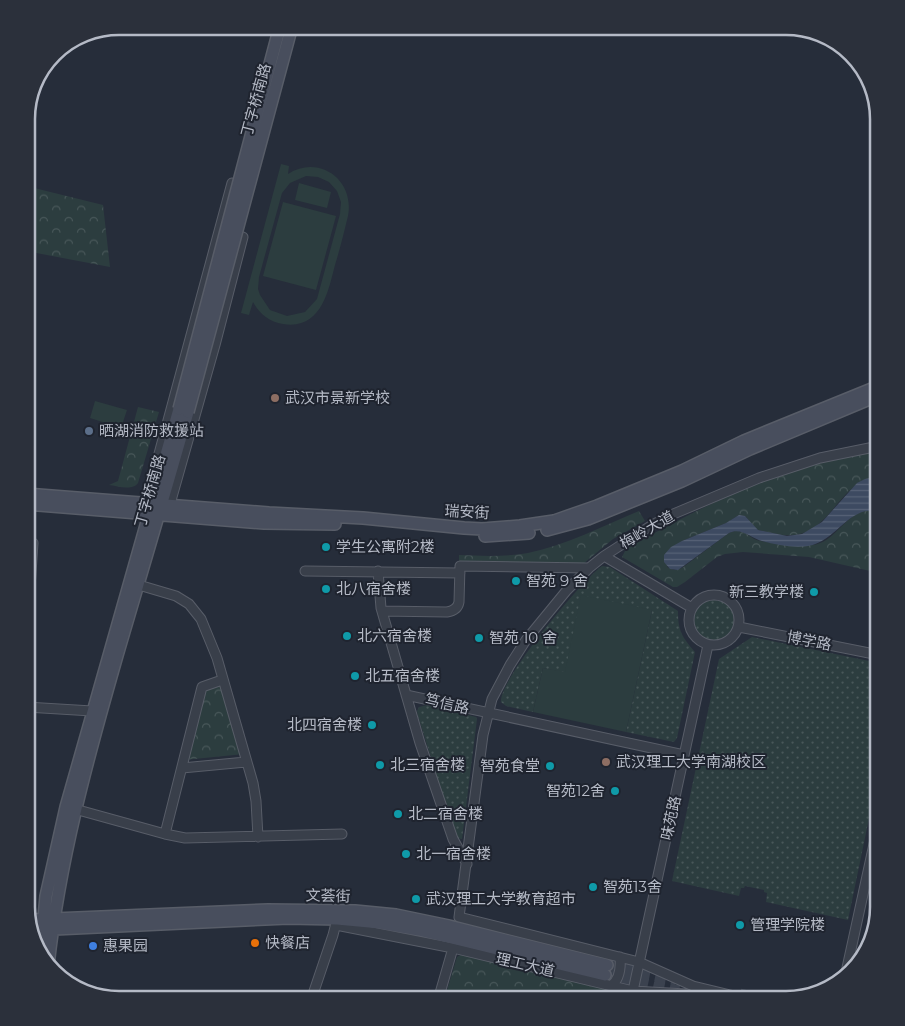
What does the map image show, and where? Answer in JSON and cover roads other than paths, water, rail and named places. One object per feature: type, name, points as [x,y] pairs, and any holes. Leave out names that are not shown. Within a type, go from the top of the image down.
[{"type":"main road","name":"丁字桥南路","points":[[184,410],[278,35]]},
{"type":"main road","name":"丁字桥南路","points":[[42,941],[52,864],[100,713],[134,583],[289,35]]},
{"type":"main road","name":"瑞安街","points":[[35,504],[156,507],[362,518],[464,528],[494,529],[543,523],[566,518],[597,506],[682,471],[744,441],[870,390]]},
{"type":"main road","name":"瑞安街","points":[[35,495],[156,507],[264,524],[364,526],[474,536],[506,536],[566,526],[596,516],[682,481],[750,449],[870,399]]},
{"type":"main road","name":"丁字桥南路","points":[[71,808],[92,711],[134,583]]},
{"type":"main road","name":"文荟街","points":[[45,926],[268,910],[362,912],[396,915],[449,926],[608,975]]},
{"type":"main road","name":"文荟街","points":[[45,926],[288,918],[380,923],[420,930],[608,975]]},
{"type":"main road","name":"丁字桥南路","points":[[45,926],[47,950]]},
{"type":"street","points":[[156,507],[219,231],[232,184]]},
{"type":"street","points":[[156,507],[215,345],[243,237],[219,231]]},
{"type":"street","name":"梅岭大道","points":[[459,917],[488,713],[497,687],[526,640],[560,599],[589,568],[652,525],[723,492],[759,478],[820,458],[870,448]]},
{"type":"street","points":[[604,556],[692,608]]},
{"type":"street","points":[[382,612],[447,612],[454,610],[460,602],[460,566],[589,568]]},
{"type":"street","points":[[305,571],[460,573]]},
{"type":"street","points":[[378,572],[382,612],[420,743],[453,839],[467,864]]},
{"type":"street","points":[[134,583],[176,596],[194,609],[211,639],[255,794],[258,837]]},
{"type":"street","points":[[708,595],[724,596],[736,606],[740,616],[739,627],[729,641],[708,645],[697,639],[690,629],[689,620],[692,608],[698,600],[708,595]]},
{"type":"street","name":"博学路","points":[[739,627],[870,653]]},
{"type":"street","name":"味苑路","points":[[633,991],[708,645]]},
{"type":"street","points":[[165,834],[202,687],[222,680]]},
{"type":"street","name":"笃信路","points":[[406,695],[684,755]]},
{"type":"street","points":[[35,708],[92,711]]},
{"type":"street","points":[[182,768],[246,762]]},
{"type":"street","points":[[71,808],[165,834],[195,839],[342,834]]},
{"type":"street","points":[[848,964],[870,862]]},
{"type":"street","name":"理工大道","points":[[459,917],[639,962],[693,986],[714,991]]},
{"type":"street","points":[[314,991],[336,922]]},
{"type":"street","name":"理工大道","points":[[336,922],[453,948],[608,975],[627,991]]},
{"type":"street","points":[[441,991],[453,948]]},
{"type":"street","points":[[608,975],[614,983],[619,976],[620,957]]},
{"type":"water","points":[[870,478],[870,511],[851,517],[818,543],[802,547],[785,546],[762,541],[742,532],[733,531],[678,570],[670,569],[664,562],[664,555],[671,547],[726,523],[739,515],[745,516],[758,530],[787,536],[802,534],[822,522],[857,483]]},
{"type":"tunnel","points":[[607,965],[676,980]]},
{"type":"tunnel","points":[[605,975],[679,991]]},
{"type":"place","name":"武汉市景新学校","points":[[275,398]]},
{"type":"place","name":"晒湖消防救援站","points":[[89,431]]},
{"type":"place","name":"学生公寓附2楼","points":[[326,547]]},
{"type":"place","name":"智苑 9 舍","points":[[516,581]]},
{"type":"place","name":"北八宿舍楼","points":[[326,589]]},
{"type":"place","name":"新三教学楼","points":[[814,592]]},
{"type":"place","name":"北六宿舍楼","points":[[347,636]]},
{"type":"place","name":"智苑 10 舍","points":[[479,638]]},
{"type":"place","name":"北五宿舍楼","points":[[355,676]]},
{"type":"place","name":"北四宿舍楼","points":[[372,725]]},
{"type":"place","name":"武汉理工大学南湖校区","points":[[606,762]]},
{"type":"place","name":"北三宿舍楼","points":[[380,765]]},
{"type":"place","name":"智苑食堂","points":[[550,766]]},
{"type":"place","name":"智苑12舍","points":[[615,791]]},
{"type":"place","name":"北二宿舍楼","points":[[398,814]]},
{"type":"place","name":"北一宿舍楼","points":[[406,854]]},
{"type":"place","name":"智苑13舍","points":[[593,887]]},
{"type":"place","name":"武汉理工大学教育超市","points":[[416,899]]},
{"type":"place","name":"管理学院楼","points":[[740,925]]},
{"type":"place","name":"快餐店","points":[[255,943]]},
{"type":"place","name":"惠果园","points":[[93,946]]}]
